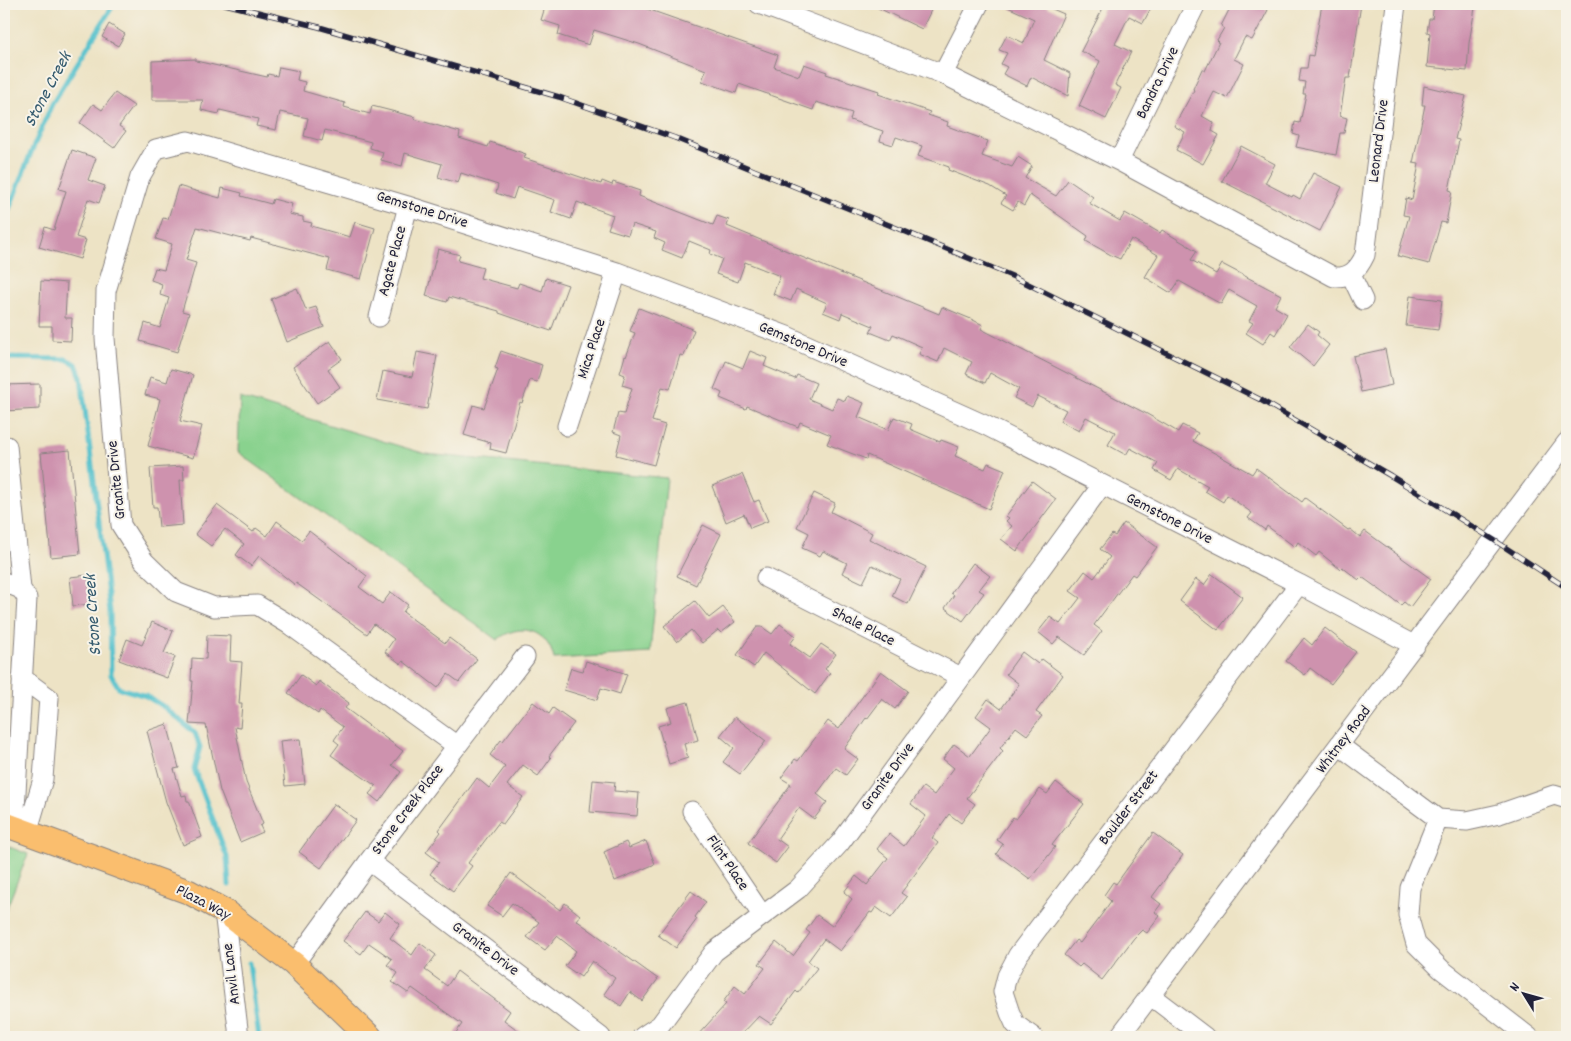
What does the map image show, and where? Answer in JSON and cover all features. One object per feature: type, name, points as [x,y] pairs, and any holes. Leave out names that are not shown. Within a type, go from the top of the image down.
[{"type":"main road","name":"Plaza Way","points":[[15,828],[189,892],[224,912],[294,964],[370,1037]]},
{"type":"street","points":[[759,4],[942,74],[1119,161],[1334,277],[1343,278],[1351,275],[1363,300]]},
{"type":"street","points":[[942,74],[979,4]]},
{"type":"street","name":"Bandra Drive","points":[[1119,161],[1196,4]]},
{"type":"street","name":"Leonard Drive","points":[[1351,275],[1365,256],[1396,4]]},
{"type":"street","name":"Gemstone Drive","points":[[156,149],[188,141],[408,206],[617,272],[787,336],[985,425],[1299,584],[1415,646]]},
{"type":"street","name":"Granite Drive","points":[[156,149],[140,176],[106,291],[105,338],[121,525],[144,561],[176,592],[214,607],[257,605],[290,625],[457,746]]},
{"type":"street","name":"Agate Place","points":[[379,317],[408,206]]},
{"type":"street","name":"Mica Place","points":[[567,426],[617,272]]},
{"type":"street","name":"Whitney Road","points":[[1119,1037],[1340,746],[1567,442]]},
{"type":"street","points":[[4,446],[7,446],[12,586],[27,598],[15,828]]},
{"type":"street","name":"Granite Drive","points":[[642,1037],[660,1025],[714,952],[798,889],[840,843],[1102,485]]},
{"type":"street","name":"Shale Place","points":[[766,578],[961,677]]},
{"type":"street","name":"Boulder Street","points":[[1033,1037],[1015,1024],[1003,992],[1006,976],[1018,955],[1299,584]]},
{"type":"street","name":"Stone Creek Place","points":[[294,964],[369,861],[525,657]]},
{"type":"street","points":[[15,828],[43,779],[49,698],[22,678]]},
{"type":"street","points":[[1340,746],[1438,819],[1467,821],[1499,814],[1554,795],[1567,799]]},
{"type":"street","name":"Flint Place","points":[[692,811],[762,915]]},
{"type":"street","points":[[1438,819],[1410,888],[1408,915],[1416,944],[1441,969],[1529,1037]]},
{"type":"street","name":"Granite Drive","points":[[369,861],[602,1037]]},
{"type":"street","name":"Anvil Lane","points":[[224,912],[239,1037]]},
{"type":"street","points":[[1151,996],[1205,1037]]},
{"type":"green space","points":[[240,398],[426,454],[667,478],[650,653],[554,659],[546,641],[532,632],[524,630],[515,631],[497,640],[238,452]]},
{"type":"green space","points":[[4,845],[28,854],[4,915]]},
{"type":"building","points":[[546,4],[633,4],[778,55],[774,67],[799,76],[804,64],[827,72],[826,74],[879,91],[878,94],[930,112],[928,115],[948,122],[947,126],[988,141],[982,156],[1012,167],[1018,157],[1032,166],[1025,178],[1056,196],[1068,180],[1093,197],[1089,203],[1120,221],[1125,213],[1160,233],[1162,230],[1197,251],[1191,260],[1216,274],[1222,264],[1281,295],[1275,307],[1287,314],[1275,335],[1271,332],[1263,344],[1246,333],[1253,323],[1249,321],[1257,306],[1229,290],[1221,304],[1179,281],[1171,293],[1145,277],[1158,255],[1131,239],[1120,259],[1111,255],[1086,241],[1088,236],[1030,195],[1024,206],[1018,202],[1013,210],[1001,203],[1006,196],[990,186],[948,170],[949,167],[918,156],[922,146],[896,137],[893,145],[880,141],[883,131],[850,120],[852,113],[816,102],[813,110],[739,84],[736,93],[702,81],[706,70],[639,44],[594,30],[589,45],[558,35],[560,26],[541,20]]},
{"type":"building","points":[[870,4],[934,4],[922,29]]},
{"type":"building","points":[[1001,4],[1041,4],[1064,14],[1044,60],[1070,73],[1068,96],[1031,77],[1027,86],[1003,74],[1007,67],[1001,64],[1007,53],[999,50],[1007,35],[1024,43],[1034,19]]},
{"type":"building","points":[[1105,4],[1153,4],[1143,23],[1129,16],[1115,44],[1131,52],[1115,85],[1121,88],[1106,119],[1079,106],[1100,61],[1081,51]]},
{"type":"building","points":[[1235,4],[1255,4],[1268,10],[1252,40],[1245,37],[1234,59],[1244,64],[1227,98],[1214,92],[1202,116],[1214,123],[1212,131],[1219,135],[1203,164],[1176,150],[1185,132],[1174,126],[1194,90],[1202,69],[1205,71],[1219,42],[1217,40],[1224,28],[1221,26],[1230,8],[1232,9]]},
{"type":"building","points":[[1322,4],[1361,4],[1350,78],[1346,78],[1340,116],[1347,118],[1344,133],[1340,133],[1336,155],[1296,147],[1299,136],[1293,134],[1295,122],[1300,123],[1306,94],[1303,94],[1305,82],[1299,81],[1301,68],[1307,68],[1309,55],[1313,56]]},
{"type":"building","points":[[1434,4],[1453,4],[1475,8],[1469,43],[1467,71],[1427,67],[1430,33],[1427,32],[1429,19],[1432,19]]},
{"type":"building","points":[[109,24],[125,34],[118,46],[102,37]]},
{"type":"building","points":[[196,59],[196,61],[267,77],[268,74],[277,76],[279,67],[299,71],[297,80],[305,82],[303,91],[345,103],[344,107],[370,114],[372,106],[415,117],[414,119],[460,132],[459,138],[488,147],[490,142],[526,154],[524,158],[601,184],[602,181],[612,185],[613,182],[640,191],[639,196],[713,225],[717,216],[729,220],[727,226],[939,314],[942,307],[971,319],[983,325],[981,329],[1147,414],[1178,432],[1182,425],[1198,433],[1193,441],[1252,474],[1256,468],[1302,502],[1305,498],[1360,537],[1365,531],[1431,579],[1410,607],[1404,602],[1401,605],[1362,577],[1359,580],[1342,567],[1340,569],[1319,552],[1316,556],[1298,542],[1295,547],[1267,526],[1265,530],[1248,518],[1252,513],[1227,495],[1223,502],[1205,491],[1208,486],[1178,469],[1171,480],[1154,470],[1158,463],[1130,448],[1126,455],[1108,445],[1115,432],[1086,417],[1079,431],[1060,421],[1066,410],[1038,396],[1032,407],[1014,398],[1019,389],[990,373],[985,383],[966,374],[972,362],[944,348],[938,362],[919,354],[922,347],[893,334],[890,340],[870,332],[873,326],[842,313],[840,319],[823,312],[827,303],[796,289],[791,301],[773,294],[780,276],[745,262],[738,282],[716,274],[722,259],[710,254],[711,250],[689,241],[682,258],[662,250],[665,243],[654,238],[656,232],[632,224],[628,235],[608,229],[613,215],[577,202],[571,219],[551,212],[555,200],[517,187],[513,199],[496,193],[498,185],[461,173],[458,183],[438,177],[442,164],[405,153],[402,166],[381,160],[383,152],[370,148],[371,142],[325,130],[322,141],[304,136],[308,118],[280,112],[276,130],[256,126],[258,119],[220,110],[219,114],[201,110],[203,100],[152,100],[152,61]]},
{"type":"building","points":[[1424,86],[1466,96],[1455,139],[1459,140],[1449,190],[1452,191],[1446,223],[1441,222],[1429,264],[1398,256],[1409,216],[1403,215],[1406,198],[1412,200],[1419,164],[1413,163],[1425,105],[1422,105]]},
{"type":"building","points":[[115,93],[134,106],[119,126],[126,131],[114,148],[80,123],[93,104],[102,110]]},
{"type":"building","points":[[1241,146],[1275,164],[1265,183],[1292,197],[1293,195],[1300,199],[1313,173],[1342,187],[1320,231],[1222,181]]},
{"type":"building","points":[[72,150],[96,158],[88,180],[105,186],[99,203],[88,199],[76,237],[86,240],[80,259],[39,247],[45,227],[54,230],[66,191],[59,189]]},
{"type":"building","points":[[178,186],[220,198],[222,188],[242,193],[241,196],[271,204],[273,199],[292,204],[289,214],[303,217],[303,221],[312,223],[311,226],[350,237],[355,222],[375,228],[361,279],[327,270],[330,259],[251,238],[250,241],[197,227],[186,260],[196,263],[182,311],[189,313],[177,352],[140,341],[145,323],[160,328],[169,298],[160,295],[162,284],[151,280],[155,268],[164,270],[172,244],[156,239],[163,218],[168,219]]},
{"type":"building","points":[[438,249],[460,255],[458,261],[483,268],[480,278],[517,288],[519,283],[542,291],[546,278],[568,285],[551,331],[499,313],[499,311],[449,297],[447,302],[426,296]]},
{"type":"building","points":[[41,281],[67,283],[65,318],[72,318],[71,341],[52,340],[52,326],[39,326]]},
{"type":"building","points":[[297,288],[306,310],[316,307],[324,327],[287,342],[271,299]]},
{"type":"building","points":[[1410,296],[1442,300],[1438,330],[1406,326]]},
{"type":"building","points":[[639,308],[694,330],[684,356],[680,355],[670,389],[662,387],[652,421],[665,425],[654,465],[616,455],[621,435],[613,432],[618,413],[624,414],[632,388],[622,385],[625,375],[620,373],[635,333],[630,331]]},
{"type":"building","points":[[1308,324],[1319,332],[1317,335],[1329,345],[1313,366],[1290,347]]},
{"type":"building","points":[[330,341],[342,359],[328,369],[340,387],[317,403],[293,367]]},
{"type":"building","points":[[1385,349],[1392,385],[1361,392],[1353,356]]},
{"type":"building","points":[[501,351],[542,365],[537,382],[530,380],[522,403],[520,402],[506,453],[490,449],[491,443],[464,435],[473,405],[484,408],[498,369],[495,368]]},
{"type":"building","points":[[750,351],[767,358],[764,366],[795,379],[797,375],[816,383],[809,399],[832,409],[837,398],[845,401],[847,396],[864,403],[858,417],[888,430],[894,417],[912,424],[910,429],[940,442],[941,440],[959,447],[955,456],[985,469],[988,463],[1005,470],[989,509],[867,455],[866,459],[827,444],[831,435],[800,422],[798,427],[747,406],[746,409],[720,398],[722,393],[714,389],[726,361],[743,368]]},
{"type":"building","points":[[417,352],[437,356],[427,409],[377,400],[383,371],[412,377]]},
{"type":"building","points":[[171,369],[193,375],[180,421],[202,426],[193,458],[148,446],[160,399],[145,395],[150,377],[167,382]]},
{"type":"building","points":[[40,384],[40,409],[4,411],[4,385]]},
{"type":"building","points":[[70,450],[80,554],[51,557],[41,453]]},
{"type":"building","points":[[183,466],[184,480],[180,480],[183,525],[159,527],[157,507],[153,507],[150,468]]},
{"type":"building","points":[[742,474],[754,502],[759,500],[768,521],[750,528],[744,514],[726,522],[712,486]]},
{"type":"building","points":[[1032,481],[1056,499],[1017,551],[1001,539],[1012,526],[1006,521],[1009,518],[1006,516]]},
{"type":"building","points":[[814,493],[835,503],[831,512],[872,533],[869,539],[926,567],[908,604],[892,596],[900,579],[872,565],[863,583],[842,573],[847,563],[823,551],[820,556],[802,548],[809,533],[797,527]]},
{"type":"building","points":[[217,505],[253,532],[256,528],[267,536],[277,521],[302,540],[309,531],[367,576],[359,587],[382,604],[391,592],[408,605],[403,612],[445,643],[449,638],[477,659],[459,682],[448,674],[438,688],[403,661],[401,664],[385,652],[394,639],[374,624],[367,634],[296,583],[295,585],[259,556],[251,566],[236,555],[244,544],[225,529],[211,546],[195,534]]},
{"type":"building","points":[[1124,523],[1157,547],[1135,576],[1132,574],[1094,625],[1102,631],[1084,655],[1059,637],[1053,644],[1038,632],[1050,617],[1060,624],[1080,598],[1070,591],[1085,571],[1094,578],[1110,557],[1100,549],[1112,534],[1115,536]]},
{"type":"building","points":[[703,525],[721,534],[696,585],[677,576]]},
{"type":"building","points":[[973,563],[990,576],[979,590],[984,593],[963,621],[945,608],[954,595],[951,593]]},
{"type":"building","points":[[1212,574],[1243,597],[1218,630],[1180,601],[1196,579],[1204,585]]},
{"type":"building","points":[[88,575],[91,604],[73,606],[70,577]]},
{"type":"building","points":[[695,601],[709,618],[723,607],[735,622],[721,633],[718,630],[702,643],[691,630],[677,642],[664,626]]},
{"type":"building","points":[[152,622],[173,631],[164,653],[175,657],[167,678],[119,660],[127,639],[142,645]]},
{"type":"building","points":[[780,624],[796,636],[790,644],[810,658],[821,644],[836,654],[825,669],[830,673],[815,694],[764,653],[754,667],[737,655],[757,627],[762,627],[772,634]]},
{"type":"building","points":[[1325,628],[1356,652],[1331,684],[1310,668],[1305,675],[1286,661],[1304,638],[1312,645]]},
{"type":"building","points":[[207,635],[231,636],[230,661],[242,662],[239,704],[242,704],[240,728],[235,727],[246,782],[263,824],[260,826],[263,832],[240,842],[220,791],[206,725],[189,724],[193,681],[191,681],[192,658],[206,659]]},
{"type":"building","points":[[1022,652],[1038,664],[1042,659],[1063,675],[1036,712],[1042,716],[1027,735],[1016,727],[1000,748],[1003,751],[967,798],[975,804],[961,823],[949,814],[932,838],[938,843],[901,893],[907,897],[891,918],[876,907],[840,951],[824,939],[808,961],[817,968],[798,993],[796,991],[771,1024],[759,1016],[739,1037],[696,1037],[726,1004],[723,1002],[735,986],[745,994],[765,968],[759,964],[776,942],[793,956],[810,933],[806,930],[817,915],[832,926],[852,899],[844,892],[856,876],[867,885],[888,858],[877,849],[889,834],[904,846],[926,816],[911,804],[923,787],[934,795],[954,768],[943,759],[954,744],[970,756],[991,727],[976,716],[988,699],[1001,709],[1019,684],[1006,674]]},
{"type":"building","points":[[586,661],[627,674],[620,694],[601,688],[597,700],[564,690],[571,668],[583,671]]},
{"type":"building","points":[[881,671],[908,691],[895,709],[882,699],[866,718],[844,749],[858,759],[846,775],[836,768],[817,794],[827,802],[814,819],[799,808],[777,839],[788,847],[776,863],[748,843],[791,784],[781,778],[795,759],[798,761],[828,721],[839,729]]},
{"type":"building","points":[[301,675],[316,686],[319,681],[349,703],[345,708],[403,751],[392,765],[401,772],[379,802],[369,794],[376,786],[331,755],[339,744],[334,740],[343,727],[320,710],[318,714],[288,693]]},
{"type":"building","points":[[533,702],[549,714],[553,708],[574,723],[549,756],[551,758],[538,776],[523,765],[507,785],[523,797],[503,824],[499,822],[468,863],[472,866],[453,891],[430,874],[439,862],[426,852],[441,832],[439,830],[477,778],[489,788],[505,767],[490,755]]},
{"type":"building","points":[[688,702],[698,740],[684,744],[688,758],[669,764],[658,726],[671,722],[667,708]]},
{"type":"building","points":[[735,717],[766,741],[740,774],[723,762],[734,748],[720,736]]},
{"type":"building","points":[[167,724],[179,768],[174,769],[182,796],[186,795],[187,801],[189,801],[202,837],[183,845],[166,802],[147,731]]},
{"type":"building","points":[[300,739],[305,784],[285,786],[280,741]]},
{"type":"building","points":[[593,780],[615,782],[614,791],[639,793],[637,816],[590,812]]},
{"type":"building","points":[[1056,782],[1084,804],[1052,845],[1055,847],[1030,879],[996,854],[1003,844],[997,840],[1013,817],[1016,819],[1040,789],[1047,794]]},
{"type":"building","points":[[334,804],[356,820],[321,868],[299,852]]},
{"type":"building","points":[[1153,833],[1183,855],[1152,897],[1161,904],[1155,912],[1160,916],[1147,933],[1142,930],[1134,938],[1102,980],[1082,964],[1079,967],[1064,955],[1076,940],[1080,943],[1102,914],[1111,901],[1104,895],[1113,882],[1116,884]]},
{"type":"building","points":[[646,841],[655,864],[615,881],[604,852],[626,842],[629,848]]},
{"type":"building","points":[[511,873],[560,910],[565,903],[580,915],[576,920],[658,979],[642,1001],[630,992],[621,1006],[604,994],[615,978],[592,961],[581,977],[565,966],[576,951],[557,936],[545,950],[527,937],[539,922],[512,903],[502,916],[487,906]]},
{"type":"building","points":[[691,891],[706,902],[695,917],[697,919],[676,948],[658,935]]},
{"type":"building","points":[[365,912],[378,921],[385,912],[400,924],[390,938],[412,955],[420,943],[436,955],[425,970],[447,986],[457,971],[510,1011],[504,1020],[527,1037],[453,1037],[462,1024],[412,988],[408,993],[392,982],[398,973],[387,965],[392,959],[369,943],[361,954],[343,941]]},
{"type":"waterway","name":"Stone Creek","points":[[4,222],[52,104],[114,4]]},
{"type":"waterway","name":"Stone Creek","points":[[4,358],[66,359],[76,364],[81,377],[110,611],[111,675],[119,688],[146,696],[164,707],[195,733],[200,747],[194,769],[227,857],[229,885]]},
{"type":"waterway","name":"Stone Creek","points":[[249,963],[259,1037]]},
{"type":"railway","points":[[225,4],[319,27],[559,97],[675,138],[1014,277],[1259,399],[1391,476],[1567,588]]}]
